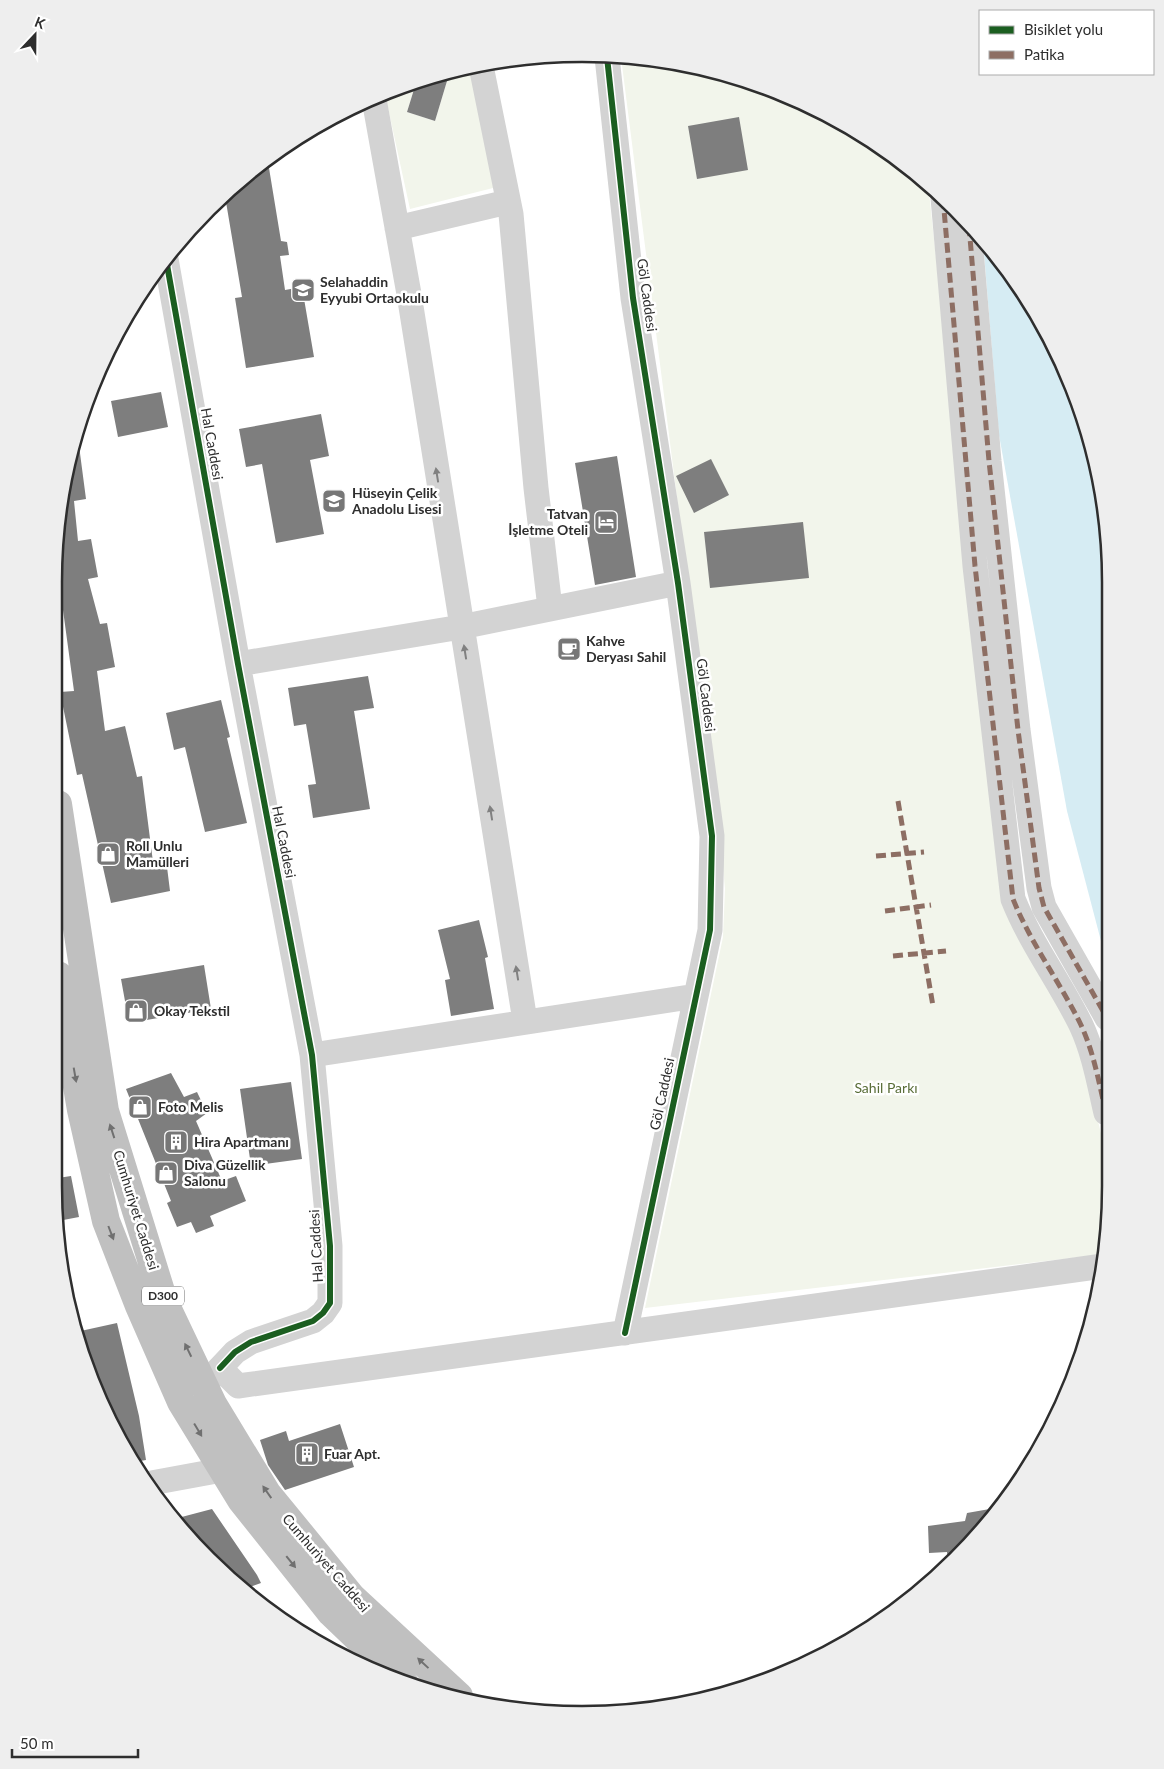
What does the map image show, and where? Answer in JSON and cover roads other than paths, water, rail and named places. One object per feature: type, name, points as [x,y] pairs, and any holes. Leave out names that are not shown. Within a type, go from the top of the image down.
[{"type":"highway","name":"Cumhuriyet Caddesi","points":[[62,830],[105,1111],[164,1301],[212,1376],[214,1404],[267,1493],[352,1597],[453,1690]]},
{"type":"highway","name":"Cumhuriyet Caddesi","points":[[62,998],[81,1110],[106,1221],[139,1306],[182,1402],[241,1500],[331,1613],[390,1670]]},
{"type":"street","name":"Göl Caddesi","points":[[608,64],[633,298],[678,583],[712,836],[710,930],[625,1333]]},
{"type":"street","points":[[482,72],[508,202],[536,488],[550,608]]},
{"type":"street","points":[[375,106],[397,228],[525,1021]]},
{"type":"street","points":[[397,228],[508,202]]},
{"type":"street","points":[[944,210],[975,566],[1013,899],[1029,934],[1088,1040],[1102,1097]]},
{"type":"street","points":[[970,236],[988,461],[1018,730],[1039,888],[1044,907],[1102,1009]]},
{"type":"street","name":"Hal Caddesi","points":[[168,269],[238,664],[312,1054],[330,1246],[330,1303],[313,1322],[250,1342],[235,1352],[212,1376],[182,1402]]},
{"type":"street","points":[[238,664],[461,627],[678,583]]},
{"type":"street","points":[[312,1054],[696,996]]},
{"type":"street","points":[[212,1376],[238,1386],[1095,1267]]},
{"type":"street","points":[[159,1487],[222,1470]]},
{"type":"water","points":[[984,253],[1014,293],[1048,352],[1074,415],[1092,481],[1097,514],[1102,582],[1102,945],[1067,811],[999,435]]},
{"type":"place","name":"Selahaddin Eyyubi Ortaokulu","points":[[303,290]]},
{"type":"place","name":"Hüseyin Çelik Anadolu Lisesi","points":[[334,501]]},
{"type":"place","name":"Tatvan İşletme Oteli","points":[[606,522]]},
{"type":"place","name":"Kahve Deryası Sahil","points":[[569,649]]},
{"type":"place","name":"Roll Unlu Mamülleri","points":[[108,854]]},
{"type":"place","name":"Okay Tekstil","points":[[136,1011]]},
{"type":"place","name":"Foto Melis","points":[[140,1107]]},
{"type":"place","name":"Hira Apartmanı","points":[[176,1142]]},
{"type":"place","name":"Diva Güzellik Salonu","points":[[166,1173]]},
{"type":"place","name":"Fuar Apt.","points":[[307,1454]]},
{"type":"park label","name":"Sahil Parkı","points":[[886,1088]]}]
